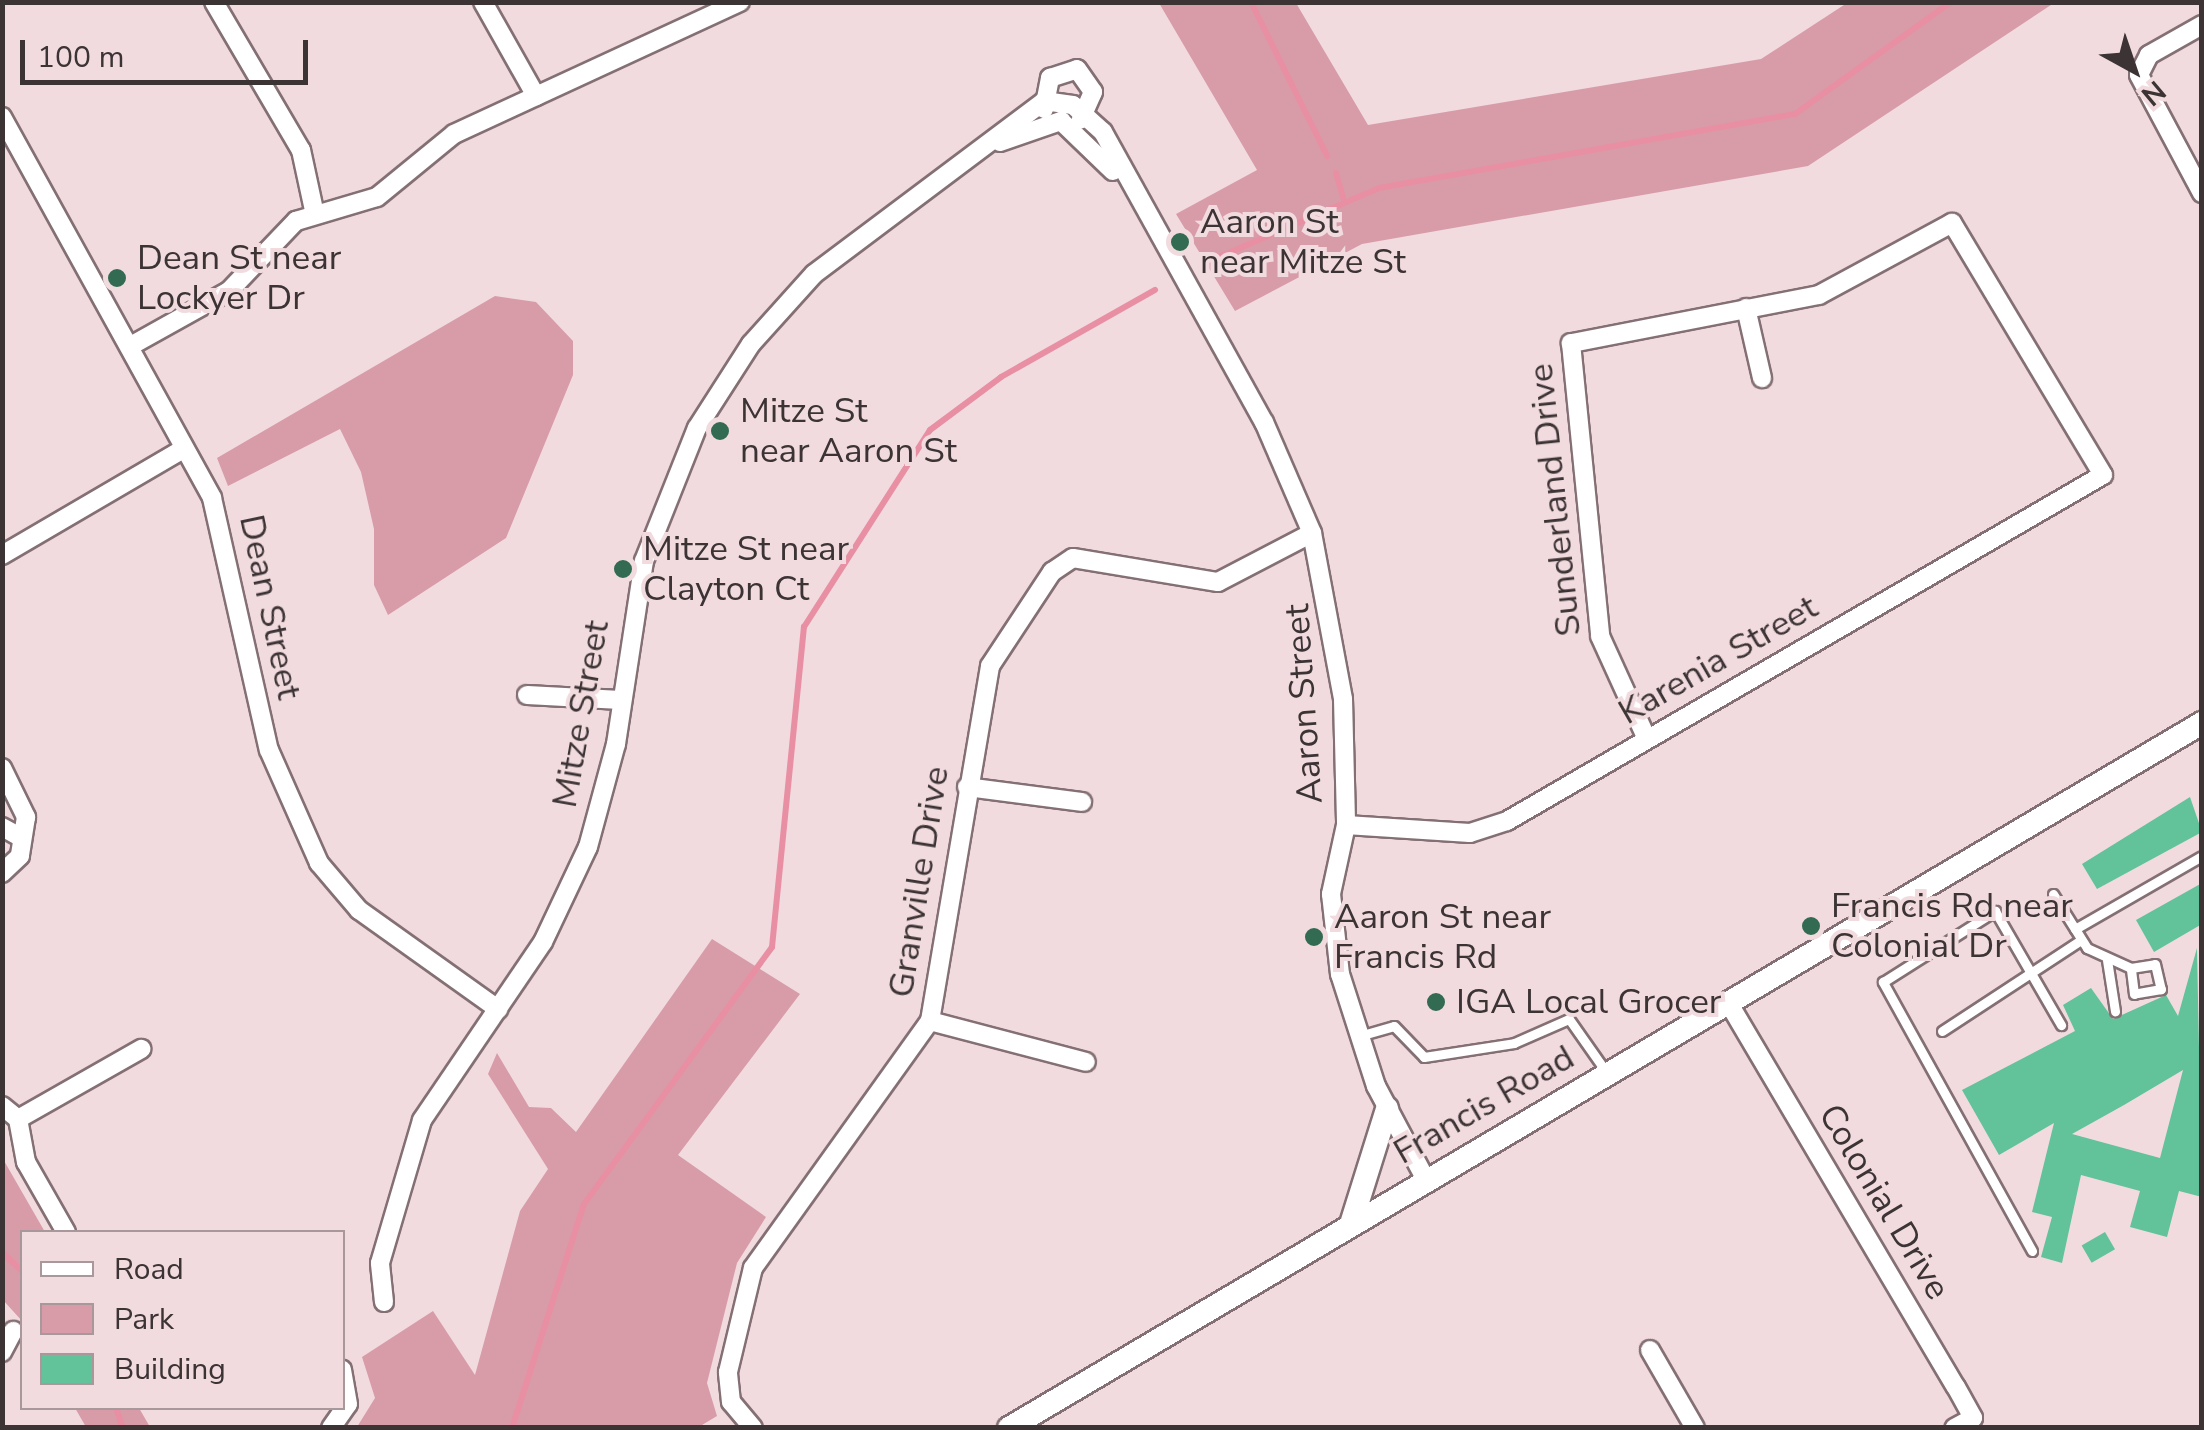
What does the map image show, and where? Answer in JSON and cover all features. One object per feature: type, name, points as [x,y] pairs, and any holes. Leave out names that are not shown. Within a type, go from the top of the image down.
[{"type":"main road","name":"Francis Road","points":[[1009,1428],[1039,1420],[1350,1224],[2202,723]]},
{"type":"main road","points":[[1350,1224],[1387,1109]]},
{"type":"street","points":[[214,2],[300,150],[315,215]]},
{"type":"street","points":[[483,2],[536,96]]},
{"type":"street","points":[[134,344],[229,291],[280,231],[315,215],[377,197],[429,147],[740,2]]},
{"type":"street","points":[[2202,25],[2148,55],[2139,75],[2202,193]]},
{"type":"street","name":"Mitze Street","points":[[384,1302],[380,1263],[403,1168],[422,1120],[543,942],[588,846],[621,700],[644,561],[706,412],[814,274],[973,155],[1064,114]]},
{"type":"street","name":"Aaron Street","points":[[1064,114],[1130,191],[1264,422],[1312,532],[1338,636],[1346,825],[1331,894],[1356,1037],[1387,1109],[1426,1180]]},
{"type":"street","name":"Dean Street","points":[[2,117],[134,344],[170,411],[180,451],[224,529],[268,750],[319,862],[359,910],[498,1009]]},
{"type":"street","name":"Sunderland Drive","points":[[1648,738],[1600,636],[1571,343],[1819,295],[1952,223],[2103,475]]},
{"type":"street","points":[[1746,308],[1762,378]]},
{"type":"street","points":[[2,556],[180,451]]},
{"type":"street","name":"Karenia Street","points":[[1346,825],[1470,833],[1648,738],[2103,475]]},
{"type":"street","name":"Granville Drive","points":[[753,1428],[731,1402],[728,1372],[754,1268],[930,1022],[990,666],[1052,572],[1073,558],[1218,582],[1312,532]]},
{"type":"street","points":[[527,696],[621,700]]},
{"type":"street","points":[[2,768],[26,808],[20,856],[2,874]]},
{"type":"street","points":[[967,787],[1082,802]]},
{"type":"street","points":[[2,827],[20,838]]},
{"type":"street","name":"Colonial Drive","points":[[1728,1002],[1956,1387],[1972,1418],[1954,1428]]},
{"type":"street","points":[[930,1022],[1086,1062]]},
{"type":"street","points":[[18,1119],[140,1048]]},
{"type":"street","points":[[2,1106],[18,1119],[26,1162],[65,1230]]},
{"type":"street","points":[[2,1352],[13,1329]]},
{"type":"street","points":[[1650,1350],[1695,1428]]},
{"type":"lane","points":[[2075,928],[2202,856]]},
{"type":"lane","points":[[2054,894],[2081,940],[2107,960],[2131,968],[2155,964],[2161,988],[2134,994],[2131,968]]},
{"type":"lane","points":[[2032,1250],[1882,990],[1895,966],[1995,911],[2062,1026]]},
{"type":"lane","points":[[1942,1030],[2034,978],[2081,940]]},
{"type":"lane","points":[[2107,960],[2114,1011]]},
{"type":"lane","points":[[1356,1037],[1394,1026],[1424,1057],[1514,1043],[1569,1019],[1607,1074]]},
{"type":"green space","points":[[1159,3],[1296,3],[1368,125],[1761,59],[1847,3],[2054,3],[1808,166],[1362,244],[1235,311],[1176,214],[1257,170]]},
{"type":"green space","points":[[495,296],[536,302],[573,341],[573,375],[506,538],[388,615],[374,585],[374,529],[361,472],[340,429],[228,486],[217,458]]},
{"type":"green space","points":[[712,939],[800,994],[678,1155],[766,1217],[737,1263],[707,1383],[717,1416],[697,1428],[357,1427],[375,1398],[362,1357],[433,1311],[475,1375],[520,1211],[548,1169],[488,1074],[497,1053],[529,1107],[551,1108],[576,1132]]},
{"type":"green space","points":[[3,1159],[44,1230],[20,1230],[20,1319],[3,1300]]},
{"type":"green space","points":[[76,1410],[140,1410],[150,1427],[86,1427]]},
{"type":"building","points":[[2190,797],[2202,832],[2097,889],[2082,864]]},
{"type":"building","points":[[2202,883],[2202,924],[2154,952],[2136,920]]},
{"type":"building","points":[[2197,948],[2202,1197],[2179,1191],[2167,1237],[2130,1227],[2140,1191],[2081,1175],[2062,1263],[2041,1257],[2052,1217],[2032,1212],[2054,1123],[1999,1155],[1962,1090],[2075,1031],[2063,1005],[2091,988],[2113,1019],[2166,995],[2178,1016]],"holes":[[[2183,1070],[2160,1158],[2072,1134]]]},
{"type":"building","points":[[2105,1232],[2115,1249],[2092,1263],[2082,1246]]},
{"type":"waterway","points":[[1251,2],[1327,156]]},
{"type":"waterway","points":[[1205,263],[1379,188],[1795,114],[1951,2]]},
{"type":"waterway","points":[[1336,173],[1343,198]]},
{"type":"waterway","points":[[512,1428],[584,1204],[772,947],[804,627],[930,430],[1001,377],[1155,290]]},
{"type":"waterway","points":[[2,1252],[20,1269]]},
{"type":"waterway","points":[[117,1410],[123,1428]]},
{"type":"place","name":"Aaron St near Mitze St","points":[[1180,242]]},
{"type":"place","name":"Dean St near Lockyer Dr","points":[[117,278]]},
{"type":"place","name":"Mitze St near Aaron St","points":[[720,431]]},
{"type":"place","name":"Mitze St near Clayton Ct","points":[[623,569]]},
{"type":"place","name":"Francis Rd near Colonial Dr","points":[[1811,926]]},
{"type":"place","name":"Aaron St near Francis Rd","points":[[1314,937]]},
{"type":"place","name":"IGA Local Grocer","points":[[1436,1002]]}]
